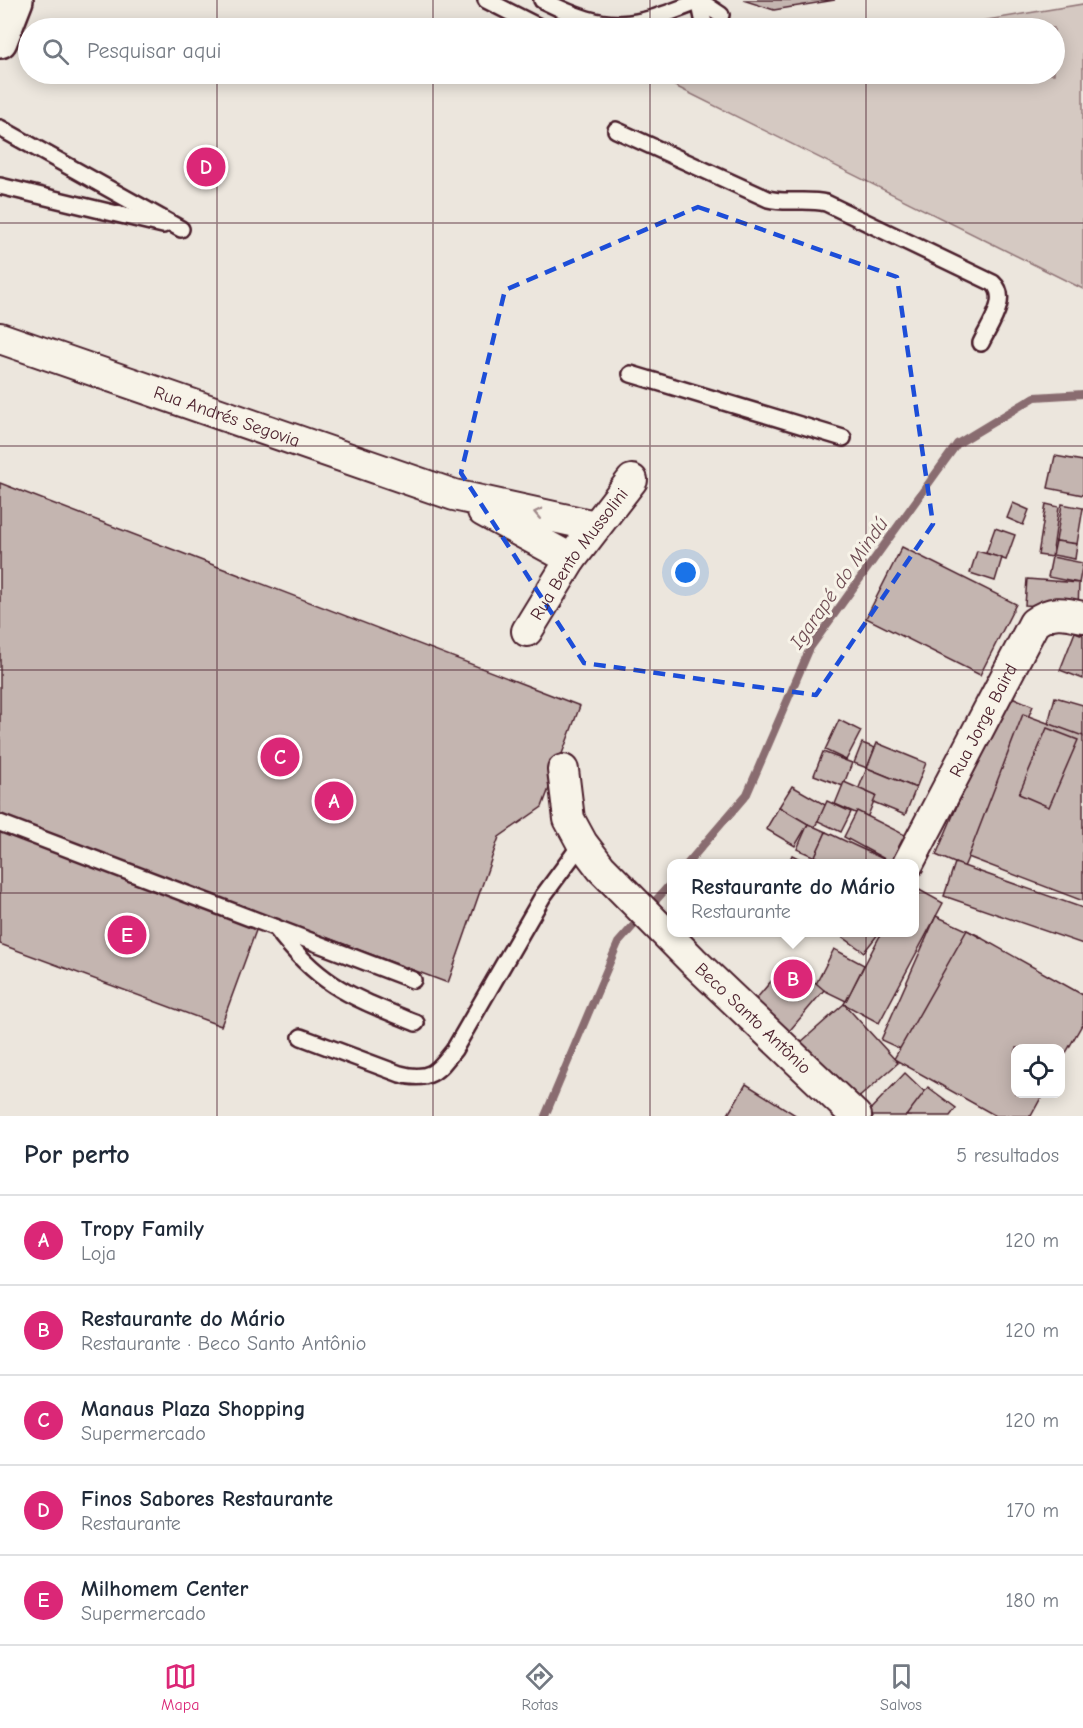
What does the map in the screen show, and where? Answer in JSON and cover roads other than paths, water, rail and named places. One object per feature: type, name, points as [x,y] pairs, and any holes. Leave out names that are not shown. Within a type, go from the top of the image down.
[{"type":"main road","points":[[0,41],[16,0]]},
{"type":"street","name":"Rua Andrés Segovia","points":[[0,338],[454,495],[595,525]]},
{"type":"street","name":"Rua Bento Mussolini","points":[[528,631],[571,559],[632,480]]},
{"type":"street","name":"Rua Andrés Segovia","points":[[454,495],[571,559]]},
{"type":"street","name":"Rua Jorge Baird","points":[[911,859],[1034,623],[1046,614],[1062,612],[1083,617]]},
{"type":"street","name":"Beco Santo Antônio","points":[[563,770],[569,819],[582,843],[601,868],[667,935]]},
{"type":"street","name":"Beco Santo Antônio","points":[[669,937],[855,1116]]},
{"type":"lane","points":[[486,0],[521,18]]},
{"type":"lane","points":[[542,0],[568,13],[587,18]]},
{"type":"lane","points":[[658,18],[700,0]]},
{"type":"lane","points":[[700,0],[721,15]]},
{"type":"lane","points":[[700,0],[703,18]]},
{"type":"lane","points":[[0,128],[181,229],[0,186]]},
{"type":"lane","points":[[616,130],[768,198],[777,201],[813,200],[826,203],[993,283],[999,289],[1000,297],[981,343]]},
{"type":"lane","points":[[631,374],[843,438]]},
{"type":"lane","points":[[0,823],[413,980]]},
{"type":"lane","points":[[301,1037],[407,1076],[429,1076],[441,1067],[454,1050],[543,896],[582,843]]},
{"type":"lane","points":[[275,927],[293,952],[324,981],[355,998],[416,1023]]},
{"type":"waterway","name":"Igarapé do Mindú","points":[[691,859],[747,794],[810,648],[957,444],[1035,397],[1083,394]]},
{"type":"waterway","name":"Igarapé do Mindú","points":[[649,908],[667,888]]},
{"type":"waterway","name":"Igarapé do Mindú","points":[[545,1116],[618,943],[641,917]]},
{"type":"place","name":"Finos Sabores Restaurante","points":[[206,167]]},
{"type":"place","name":"Manaus Plaza Shopping","points":[[280,757]]},
{"type":"place","name":"Tropy Family","points":[[334,801]]},
{"type":"place","name":"Milhomem Center","points":[[127,935]]},
{"type":"place","name":"Restaurante do Mário","points":[[793,979]]}]
